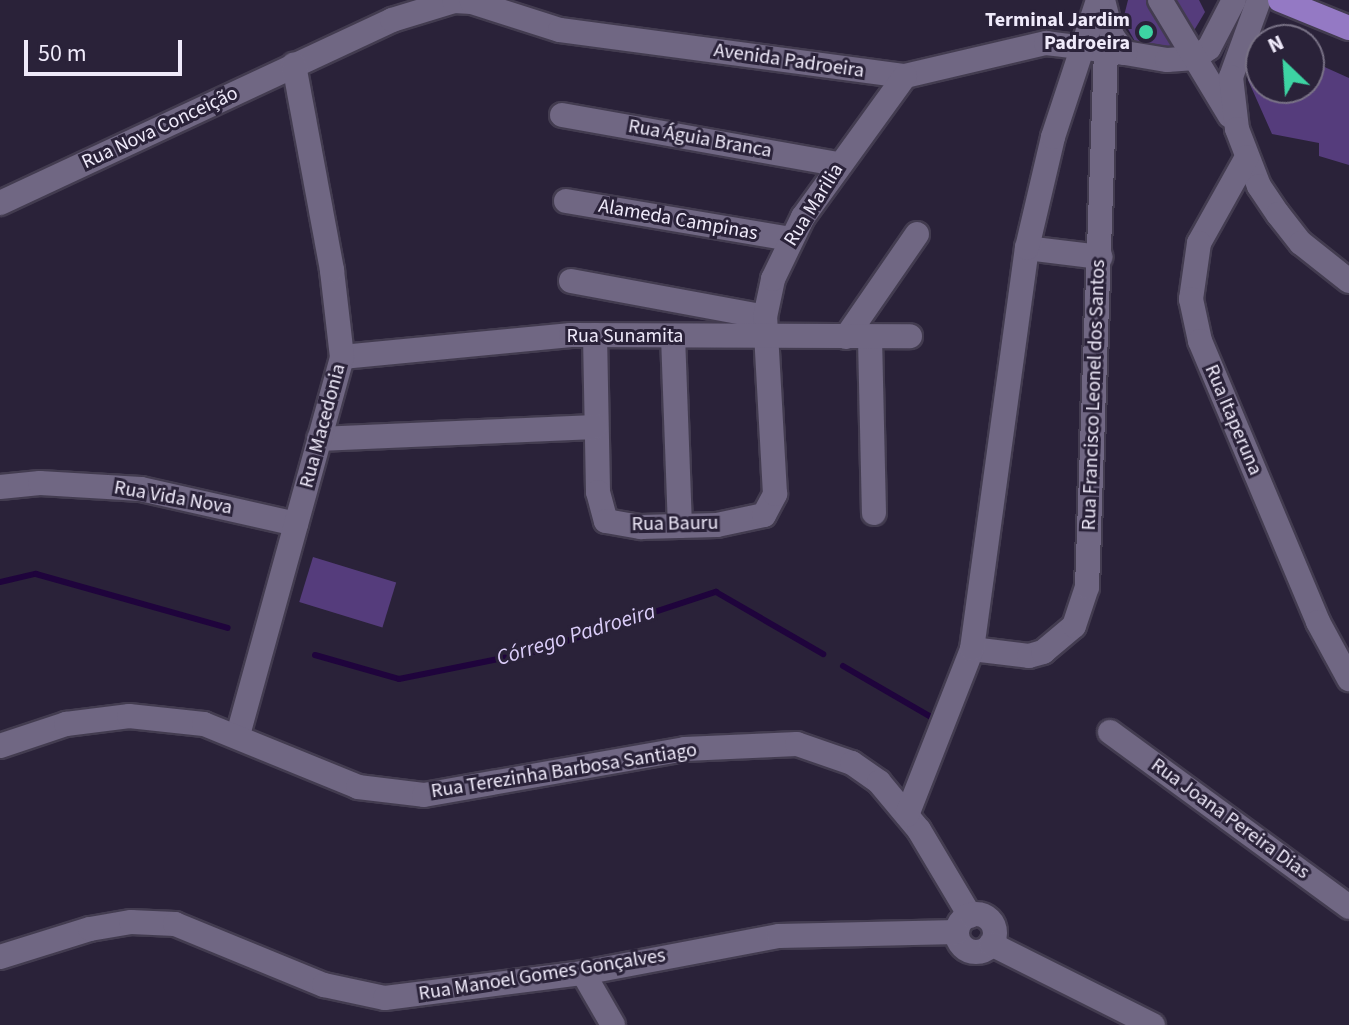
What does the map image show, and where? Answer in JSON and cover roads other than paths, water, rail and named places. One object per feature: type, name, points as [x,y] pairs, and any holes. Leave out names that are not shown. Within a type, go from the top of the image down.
[{"type":"main road","points":[[1280,0],[1349,28]]},
{"type":"street","name":"Rua Francisco Leonel dos Santos","points":[[972,649],[1029,656],[1043,652],[1074,626],[1087,587],[1100,257],[1104,50],[1101,0]]},
{"type":"street","points":[[1101,0],[1112,36],[1104,50]]},
{"type":"street","points":[[1160,0],[1237,129],[1259,186],[1301,243],[1349,281]]},
{"type":"street","points":[[1195,58],[1221,33],[1234,0]]},
{"type":"street","points":[[1237,129],[1231,77],[1259,0]]},
{"type":"street","name":"Avenida Padroeira","points":[[454,1],[483,5],[560,30],[905,76],[949,69],[1020,45],[1104,50],[1148,59],[1195,58]]},
{"type":"street","name":"Rua Nova Conceição","points":[[0,203],[392,20],[454,1]]},
{"type":"street","name":"Rua Francisco Leonel dos Santos","points":[[907,815],[972,649],[1027,248],[1066,98],[1104,50]]},
{"type":"street","name":"Rua Macedonia","points":[[238,735],[342,357],[334,283],[294,64]]},
{"type":"street","name":"Rua Marilia","points":[[775,494],[766,327],[790,239],[838,164],[905,76]]},
{"type":"street","points":[[1066,98],[1102,108]]},
{"type":"street","name":"Rua Águia Branca","points":[[562,115],[838,164]]},
{"type":"street","name":"Rua Itaperuna","points":[[1247,157],[1199,243],[1191,299],[1200,341],[1312,608],[1349,679]]},
{"type":"street","name":"Alameda Campinas","points":[[566,201],[790,239]]},
{"type":"street","points":[[874,513],[858,337],[917,234]]},
{"type":"street","points":[[1027,248],[1100,257]]},
{"type":"street","points":[[571,281],[766,327]]},
{"type":"street","name":"Rua Sunamita","points":[[342,357],[595,335],[673,336],[766,327],[858,337],[910,336]]},
{"type":"street","name":"Rua Bauru","points":[[595,335],[599,510],[606,521],[680,526],[752,521],[771,508],[775,494]]},
{"type":"street","points":[[673,336],[680,526]]},
{"type":"street","points":[[319,439],[595,427]]},
{"type":"street","name":"Rua Vida Nova","points":[[0,487],[40,483],[141,489],[296,524]]},
{"type":"street","name":"Rua Terezinha Barbosa Santiago","points":[[0,746],[66,724],[129,716],[204,724],[238,735],[358,787],[424,795],[685,749],[797,744],[852,763],[879,782],[907,815],[964,924]]},
{"type":"street","name":"Rua Joana Pereira Dias","points":[[1110,732],[1349,907]]},
{"type":"street","name":"Rua Manoel Gomes Gonçalves","points":[[0,957],[131,922],[175,924],[211,935],[324,985],[385,998],[583,973],[779,936],[964,924]]},
{"type":"street","points":[[964,924],[960,944],[969,951],[982,951],[991,944],[1153,1025]]},
{"type":"street","points":[[583,973],[613,1025]]},
{"type":"waterway","name":"Córrego Padroeira","points":[[0,582],[36,574],[228,628]]},
{"type":"waterway","name":"Córrego Padroeira","points":[[315,655],[399,679],[533,652],[716,592],[823,654]]},
{"type":"waterway","name":"Córrego Padroeira","points":[[843,666],[931,717]]},
{"type":"place","name":"Terminal Jardim Padroeira","points":[[1146,32]]}]
